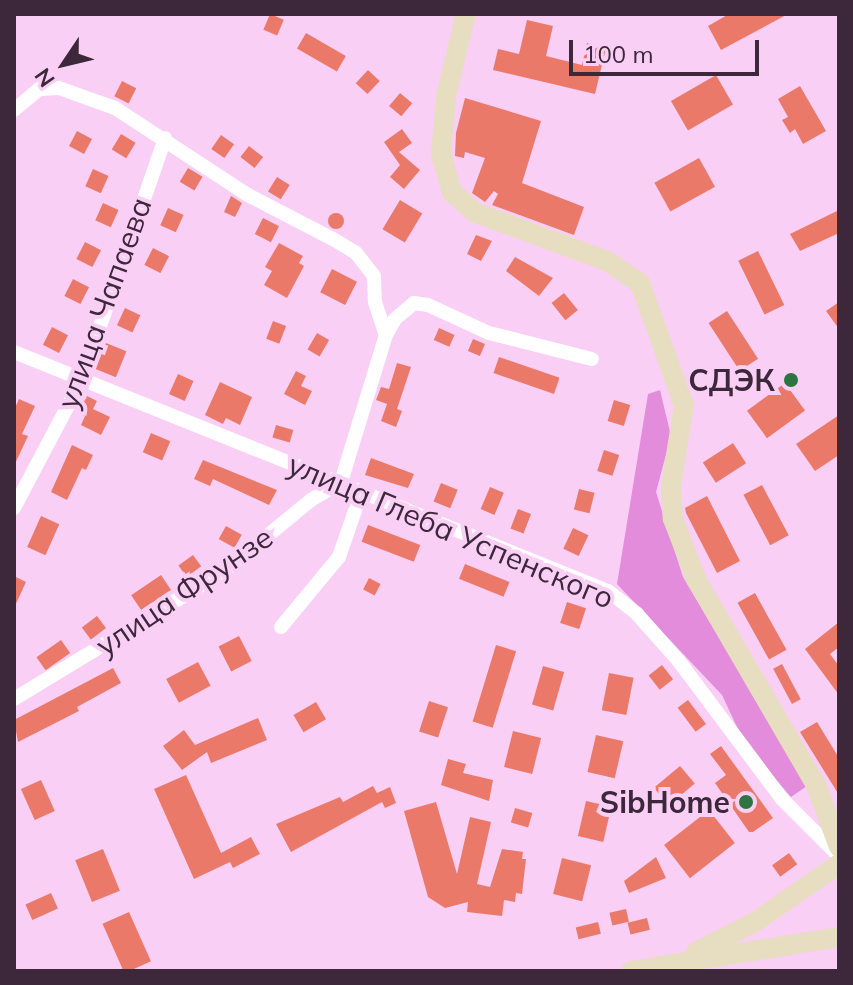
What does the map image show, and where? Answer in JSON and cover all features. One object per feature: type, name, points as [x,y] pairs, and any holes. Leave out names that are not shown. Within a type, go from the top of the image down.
[{"type":"street","points":[[466,14],[446,96],[441,154],[452,192],[474,212],[607,261],[640,283],[684,405],[671,486],[673,519],[696,579],[816,785],[839,847]]},
{"type":"street","points":[[14,110],[39,89],[59,88],[115,108],[248,195],[356,253],[374,276],[375,302],[386,335]]},
{"type":"street","name":"улица Чапаева","points":[[14,508],[81,381],[165,138]]},
{"type":"street","points":[[341,482],[386,335],[395,319],[414,303],[428,305],[489,333],[592,359]]},
{"type":"street","name":"улица Глеба Успенского","points":[[14,352],[608,591],[627,606],[678,660],[782,799],[839,856]]},
{"type":"street","name":"улица Фрунзе","points":[[14,699],[226,570],[311,500],[341,482]]},
{"type":"street","points":[[281,627],[339,557],[361,493]]},
{"type":"street","points":[[674,963],[755,922],[839,864]]},
{"type":"street","points":[[631,971],[839,937]]},
{"type":"shaded area","points":[[660,390],[671,436],[656,492],[683,577],[807,786],[791,797],[744,742],[722,695],[617,584],[648,394]]},
{"type":"building","points":[[270,14],[284,20],[277,36],[263,30]]},
{"type":"building","points":[[729,14],[788,14],[721,50],[708,26]]},
{"type":"building","points":[[527,20],[553,26],[546,56],[582,65],[587,43],[606,48],[595,94],[493,70],[498,49],[519,54]]},
{"type":"building","points":[[306,33],[346,56],[337,72],[297,49]]},
{"type":"building","points":[[368,70],[380,81],[367,94],[356,83]]},
{"type":"building","points":[[716,75],[733,104],[688,130],[671,101]]},
{"type":"building","points":[[122,81],[136,88],[129,103],[114,96]]},
{"type":"building","points":[[800,86],[826,131],[803,144],[795,129],[790,133],[782,120],[788,117],[778,99]]},
{"type":"building","points":[[400,93],[412,103],[401,116],[389,106]]},
{"type":"building","points":[[465,98],[541,121],[522,183],[584,207],[574,235],[492,205],[498,194],[494,191],[485,202],[472,193],[485,158],[465,152],[464,158],[455,156],[456,133]]},
{"type":"building","points":[[402,129],[412,143],[399,152],[420,170],[404,189],[390,177],[400,165],[384,142]]},
{"type":"building","points":[[77,131],[92,139],[84,154],[69,146]]},
{"type":"building","points":[[121,134],[136,143],[126,158],[112,149]]},
{"type":"building","points":[[221,135],[234,144],[224,158],[211,149]]},
{"type":"building","points":[[249,146],[263,157],[255,168],[240,157]]},
{"type":"building","points":[[699,158],[715,187],[670,212],[654,183]]},
{"type":"building","points":[[188,168],[203,177],[194,190],[180,182]]},
{"type":"building","points":[[93,169],[109,176],[101,193],[85,186]]},
{"type":"building","points":[[277,177],[290,185],[281,199],[268,191]]},
{"type":"building","points":[[231,196],[242,203],[235,217],[224,212]]},
{"type":"building","points":[[400,200],[422,213],[405,243],[382,229]]},
{"type":"building","points":[[103,203],[119,210],[111,227],[95,220]]},
{"type":"building","points":[[168,208],[184,215],[176,232],[160,225]]},
{"type":"building","points":[[839,210],[839,233],[800,251],[790,234]]},
{"type":"building","points":[[333,213],[339,213],[344,221],[342,227],[333,229],[328,224],[328,218]]},
{"type":"building","points":[[263,218],[279,226],[271,242],[255,234]]},
{"type":"building","points":[[476,235],[492,241],[481,261],[467,254]]},
{"type":"building","points":[[85,242],[101,250],[92,267],[76,259]]},
{"type":"building","points":[[279,243],[303,256],[299,263],[304,266],[287,298],[264,285],[272,271],[265,267]]},
{"type":"building","points":[[153,248],[169,256],[160,273],[144,265]]},
{"type":"building","points":[[758,251],[784,305],[765,315],[738,261]]},
{"type":"building","points":[[515,257],[553,278],[539,296],[506,271]]},
{"type":"building","points":[[332,269],[357,282],[345,305],[320,292]]},
{"type":"building","points":[[73,279],[89,287],[80,304],[64,296]]},
{"type":"building","points":[[564,293],[578,310],[565,320],[552,303]]},
{"type":"building","points":[[839,302],[839,329],[826,311]]},
{"type":"building","points":[[125,308],[140,315],[132,332],[117,325]]},
{"type":"building","points":[[727,311],[758,359],[740,371],[709,323]]},
{"type":"building","points":[[273,321],[286,326],[279,344],[266,339]]},
{"type":"building","points":[[52,327],[68,335],[59,353],[43,345]]},
{"type":"building","points":[[439,328],[455,335],[449,347],[434,340]]},
{"type":"building","points":[[317,333],[329,340],[320,356],[308,349]]},
{"type":"building","points":[[473,339],[485,344],[480,356],[468,351]]},
{"type":"building","points":[[106,343],[126,351],[116,377],[96,369]]},
{"type":"building","points":[[499,357],[560,378],[554,394],[493,373]]},
{"type":"building","points":[[397,363],[411,367],[397,409],[402,411],[396,427],[381,421],[387,404],[376,400],[381,387],[389,389]]},
{"type":"building","points":[[296,371],[306,376],[301,386],[312,391],[305,405],[284,394]]},
{"type":"building","points":[[178,374],[194,381],[185,401],[169,394]]},
{"type":"building","points":[[220,382],[252,397],[240,425],[226,418],[223,424],[205,415]]},
{"type":"building","points":[[785,383],[805,411],[767,438],[747,411]]},
{"type":"building","points":[[87,396],[97,401],[93,409],[110,417],[101,435],[81,425],[85,416],[78,413]]},
{"type":"building","points":[[19,399],[35,406],[22,434],[28,436],[14,466],[14,410]]},
{"type":"building","points":[[614,400],[630,405],[624,426],[608,421]]},
{"type":"building","points":[[839,415],[839,455],[815,471],[796,444]]},
{"type":"building","points":[[276,425],[293,430],[290,442],[272,437]]},
{"type":"building","points":[[151,433],[170,441],[162,461],[143,452]]},
{"type":"building","points":[[733,443],[746,463],[716,483],[703,463]]},
{"type":"building","points":[[72,445],[93,455],[86,470],[82,468],[67,500],[51,492]]},
{"type":"building","points":[[604,450],[619,455],[612,476],[597,471]]},
{"type":"building","points":[[371,458],[414,474],[408,488],[365,475]]},
{"type":"building","points":[[203,460],[277,490],[269,505],[213,479],[210,486],[194,479]]},
{"type":"building","points":[[441,483],[458,490],[450,508],[434,502]]},
{"type":"building","points":[[762,485],[789,535],[770,545],[743,495]]},
{"type":"building","points":[[490,487],[504,493],[494,515],[481,509]]},
{"type":"building","points":[[579,489],[595,493],[589,513],[574,509]]},
{"type":"building","points":[[707,496],[740,561],[717,573],[685,508]]},
{"type":"building","points":[[518,509],[531,514],[524,534],[510,529]]},
{"type":"building","points":[[41,516],[59,524],[45,555],[27,547]]},
{"type":"building","points":[[368,525],[420,545],[414,562],[362,542]]},
{"type":"building","points":[[226,526],[242,535],[234,548],[219,539]]},
{"type":"building","points":[[573,528],[588,535],[579,556],[563,549]]},
{"type":"building","points":[[193,555],[201,566],[187,577],[178,566]]},
{"type":"building","points":[[465,564],[510,582],[504,597],[459,579]]},
{"type":"building","points":[[161,575],[171,590],[141,610],[131,595]]},
{"type":"building","points":[[14,576],[26,582],[14,608]]},
{"type":"building","points":[[369,578],[381,584],[375,595],[363,590]]},
{"type":"building","points":[[755,593],[787,650],[769,660],[738,603]]},
{"type":"building","points":[[567,602],[586,608],[579,629],[560,623]]},
{"type":"building","points":[[97,616],[106,628],[91,639],[82,627]]},
{"type":"building","points":[[839,622],[839,647],[830,654],[839,666],[839,695],[805,649]]},
{"type":"building","points":[[239,636],[252,661],[231,671],[219,646]]},
{"type":"building","points":[[61,640],[70,653],[46,670],[36,657]]},
{"type":"building","points":[[496,645],[516,651],[493,728],[473,722]]},
{"type":"building","points":[[198,662],[211,686],[179,703],[166,679]]},
{"type":"building","points":[[782,664],[801,699],[792,704],[773,669]]},
{"type":"building","points":[[662,665],[673,679],[660,690],[649,675]]},
{"type":"building","points":[[543,666],[564,672],[553,711],[532,704]]},
{"type":"building","points":[[113,668],[121,683],[77,707],[79,711],[18,742],[14,720]]},
{"type":"building","points":[[609,673],[634,678],[626,715],[602,710]]},
{"type":"building","points":[[688,700],[706,724],[696,732],[678,708]]},
{"type":"building","points":[[429,701],[448,707],[438,738],[419,731]]},
{"type":"building","points":[[316,702],[326,719],[303,732],[293,715]]},
{"type":"building","points":[[258,718],[267,740],[211,763],[207,752],[182,770],[163,746],[184,730],[195,745]]},
{"type":"building","points":[[817,722],[839,758],[839,795],[800,732]]},
{"type":"building","points":[[513,731],[541,738],[532,774],[504,767]]},
{"type":"building","points":[[596,735],[623,741],[615,778],[587,772]]},
{"type":"building","points":[[721,746],[773,818],[753,832],[749,832],[715,783],[726,775],[710,754]]},
{"type":"building","points":[[448,759],[466,764],[463,773],[493,780],[489,801],[441,785]]},
{"type":"building","points":[[680,766],[695,784],[669,805],[654,788]]},
{"type":"building","points":[[186,775],[221,853],[251,837],[260,854],[233,868],[230,862],[194,879],[154,789]]},
{"type":"building","points":[[41,780],[55,811],[35,820],[21,789]]},
{"type":"building","points":[[373,786],[377,793],[390,787],[396,803],[385,808],[382,802],[291,852],[276,824],[340,797],[343,802]]},
{"type":"building","points":[[586,801],[611,807],[603,842],[578,836]]},
{"type":"building","points":[[436,802],[457,874],[470,817],[491,822],[477,884],[490,887],[502,849],[523,852],[522,859],[526,859],[522,894],[516,893],[515,902],[504,900],[502,916],[467,912],[468,902],[445,908],[428,897],[404,811]]},
{"type":"building","points":[[515,808],[532,813],[528,827],[511,822]]},
{"type":"building","points":[[709,810],[735,843],[690,878],[664,845]]},
{"type":"building","points":[[103,849],[120,891],[92,902],[75,860]]},
{"type":"building","points":[[789,853],[797,864],[780,877],[772,865]]},
{"type":"building","points":[[656,857],[666,878],[629,893],[624,881]]},
{"type":"building","points":[[562,858],[591,865],[582,901],[553,894]]},
{"type":"building","points":[[51,893],[58,909],[32,920],[25,904]]},
{"type":"building","points":[[626,909],[629,922],[612,925],[609,913]]},
{"type":"building","points":[[129,912],[151,961],[124,971],[103,924]]},
{"type":"building","points":[[647,918],[650,930],[630,934],[628,923]]},
{"type":"building","points":[[598,922],[601,934],[579,939],[576,928]]},
{"type":"place","name":"СДЭК","points":[[791,380]]},
{"type":"place","name":"SibHome","points":[[746,802]]}]
